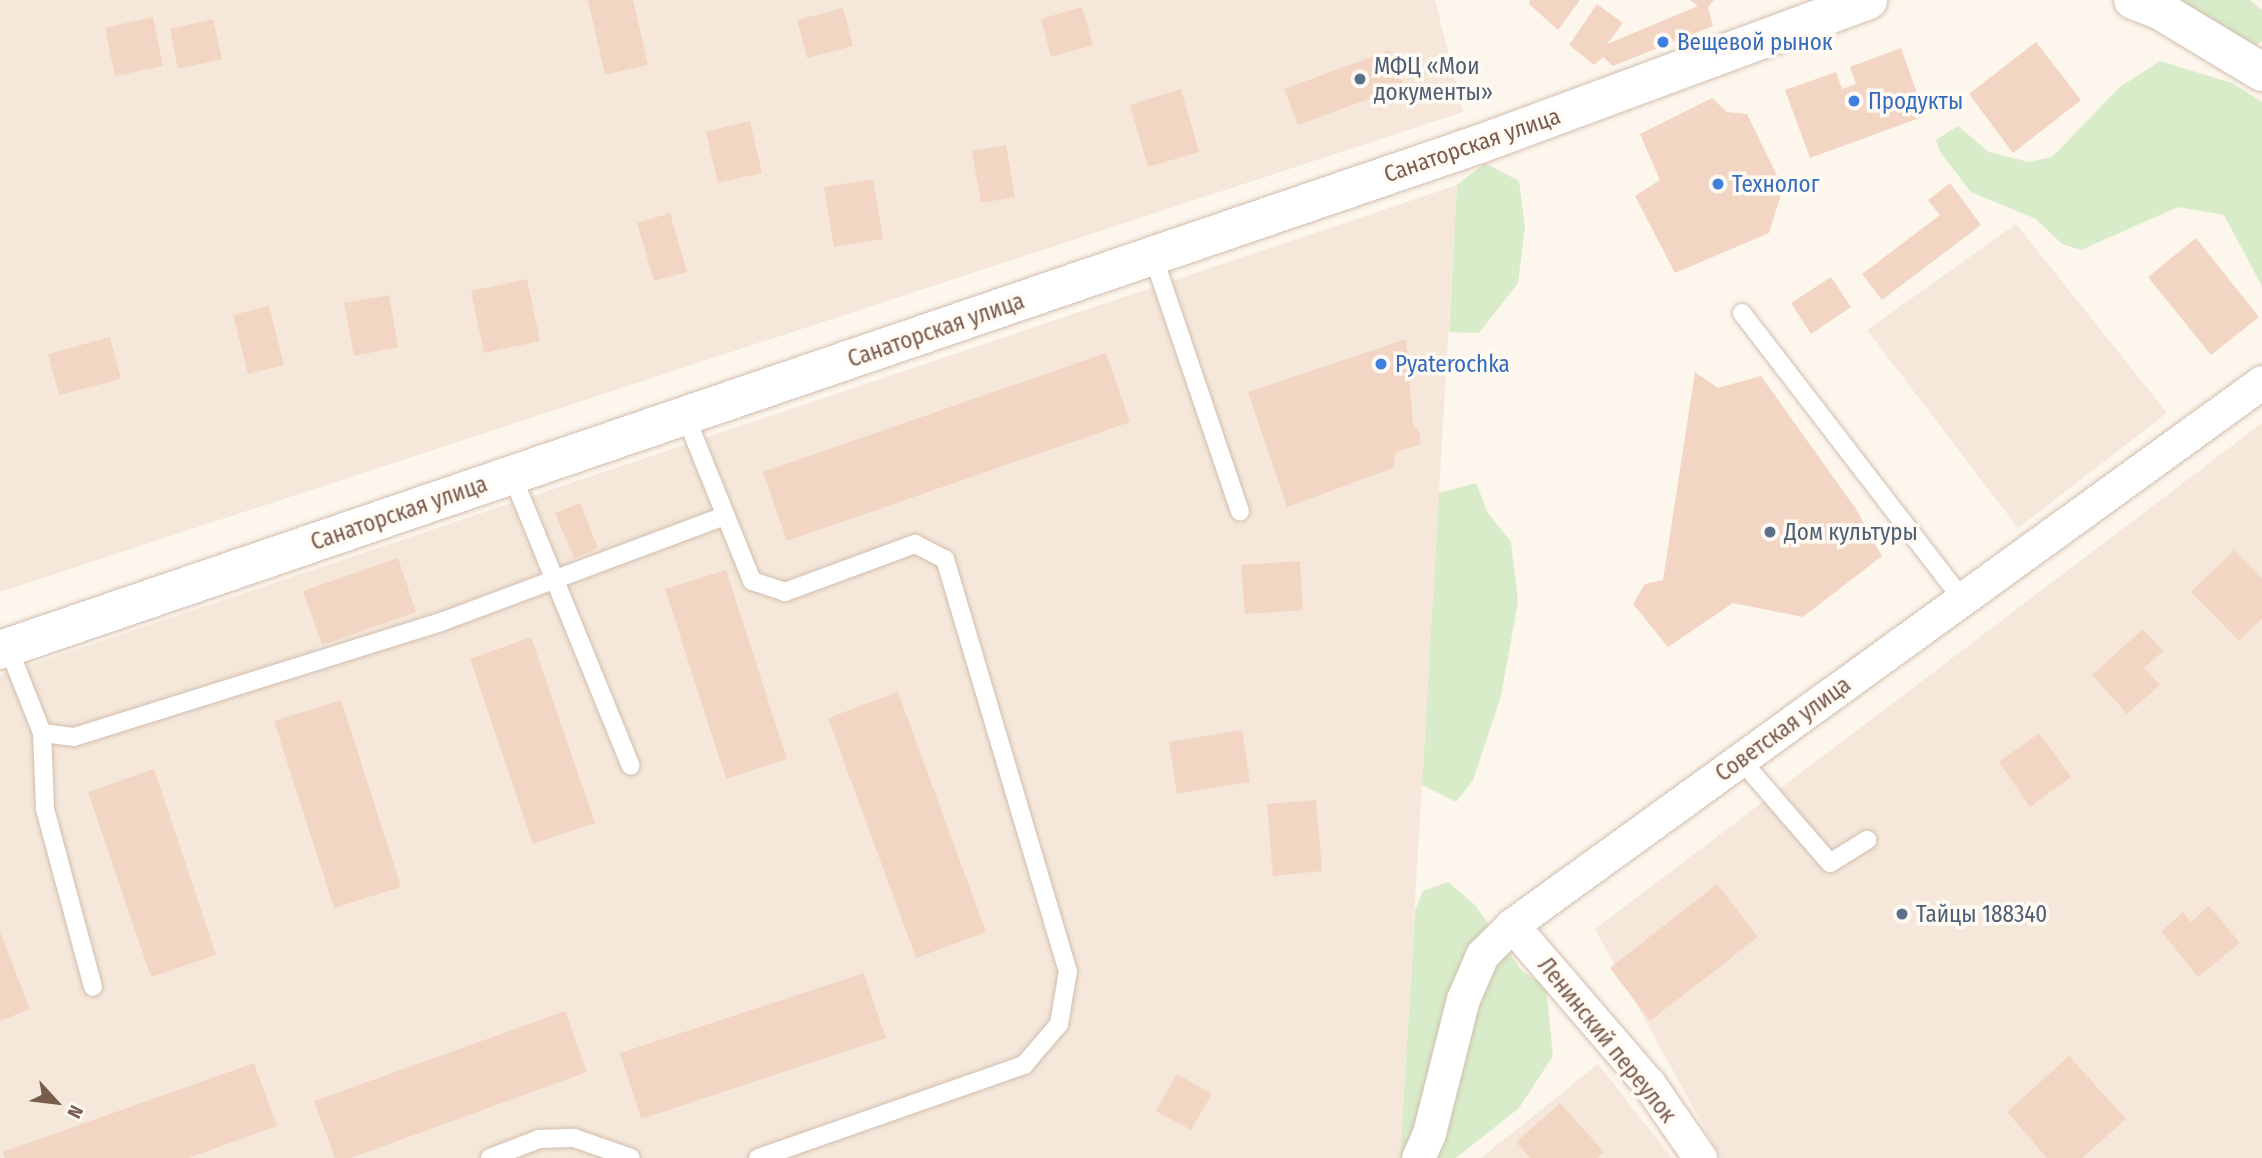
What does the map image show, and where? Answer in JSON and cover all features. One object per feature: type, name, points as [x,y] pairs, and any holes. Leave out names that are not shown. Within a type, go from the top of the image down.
[{"type":"street","name":"Санаторская улица","points":[[4,648],[1533,125],[1868,0]]},
{"type":"street","points":[[2133,0],[2161,11],[2262,72]]},
{"type":"street","name":"Советская улица","points":[[1418,1158],[1429,1133],[1463,999],[1482,954],[1512,925],[2262,382]]},
{"type":"street","name":"Ленинский переулок","points":[[1512,925],[1649,1084],[1700,1158]]},
{"type":"lane","points":[[1153,256],[1240,512]]},
{"type":"lane","points":[[1742,313],[1962,599]]},
{"type":"lane","points":[[685,415],[752,581],[785,592],[915,544],[946,559],[1068,971],[1059,1024],[1024,1065],[758,1158]]},
{"type":"lane","points":[[512,475],[631,766]]},
{"type":"lane","points":[[42,733],[74,737],[100,730],[441,622],[725,516]]},
{"type":"lane","points":[[4,648],[42,733],[45,809],[93,987]]},
{"type":"lane","points":[[1741,760],[1830,863],[1867,840]]},
{"type":"lane","points":[[490,1158],[539,1139],[574,1138],[631,1158]]},
{"type":"shaded area","points":[[0,0],[1435,0],[1463,112],[0,592]]},
{"type":"shaded area","points":[[1457,185],[1400,1158],[0,1158],[0,675]]},
{"type":"shaded area","points":[[2016,224],[2167,413],[2018,528],[1867,330]]},
{"type":"shaded area","points":[[2262,423],[2262,1158],[1721,1158],[1595,929]]},
{"type":"shaded area","points":[[1598,1064],[1672,1158],[1481,1158]]},
{"type":"green space","points":[[2161,0],[2250,0],[2262,10],[2262,41],[2249,50]]},
{"type":"green space","points":[[2160,61],[2232,83],[2262,102],[2262,286],[2224,215],[2178,207],[2081,250],[2062,244],[2036,219],[1971,192],[1940,152],[1936,140],[1958,126],[1989,152],[2029,162],[2052,157],[2120,87]]},
{"type":"green space","points":[[1485,163],[1519,181],[1525,226],[1518,283],[1479,333],[1449,332],[1457,185]]},
{"type":"green space","points":[[1476,483],[1488,513],[1511,542],[1518,602],[1501,696],[1473,780],[1456,802],[1422,785],[1439,493]]},
{"type":"green space","points":[[1448,882],[1474,904],[1522,971],[1546,986],[1553,1056],[1519,1108],[1456,1158],[1400,1158],[1415,911],[1423,891]]},
{"type":"building","points":[[588,0],[633,0],[648,65],[605,75]]},
{"type":"building","points":[[1530,0],[1580,0],[1558,30],[1529,4]]},
{"type":"building","points":[[1690,0],[1714,0],[1708,7],[1713,26],[1613,66],[1603,57],[1594,65],[1569,45],[1597,4],[1623,23],[1607,44],[1698,6]]},
{"type":"building","points":[[1082,7],[1093,45],[1051,57],[1041,19]]},
{"type":"building","points":[[843,8],[853,46],[807,58],[797,20]]},
{"type":"building","points":[[153,17],[163,66],[115,76],[105,28]]},
{"type":"building","points":[[213,19],[222,59],[178,69],[170,29]]},
{"type":"building","points":[[2036,42],[2081,100],[2013,153],[1969,94]]},
{"type":"building","points":[[1901,48],[1925,116],[1810,158],[1785,90],[1836,72],[1842,89],[1856,84],[1850,67]]},
{"type":"building","points":[[1390,50],[1404,86],[1298,125],[1284,89]]},
{"type":"building","points":[[1181,89],[1199,152],[1148,167],[1130,105]]},
{"type":"building","name":"Технолог","points":[[1712,98],[1727,112],[1747,114],[1783,188],[1769,233],[1675,273],[1635,196],[1660,180],[1640,134]]},
{"type":"building","points":[[750,121],[762,173],[718,183],[706,132]]},
{"type":"building","points":[[1006,145],[1015,197],[981,203],[972,151]]},
{"type":"building","points":[[873,179],[883,239],[834,247],[824,187]]},
{"type":"building","points":[[1950,183],[1981,225],[1882,300],[1862,274],[1940,215],[1928,200]]},
{"type":"building","points":[[670,213],[687,272],[654,281],[637,223]]},
{"type":"building","points":[[2196,238],[2259,317],[2211,355],[2148,277]]},
{"type":"building","points":[[1831,277],[1851,307],[1811,334],[1791,303]]},
{"type":"building","points":[[527,279],[540,341],[484,353],[471,291]]},
{"type":"building","points":[[389,295],[398,347],[354,356],[344,303]]},
{"type":"building","points":[[269,306],[284,365],[248,374],[233,315]]},
{"type":"building","points":[[110,337],[121,379],[59,395],[48,354]]},
{"type":"building","points":[[1406,339],[1413,425],[1419,431],[1421,444],[1396,452],[1393,468],[1287,507],[1248,392]]},
{"type":"building","points":[[1106,353],[1130,422],[787,541],[763,472]]},
{"type":"building","name":"Дом культуры","points":[[1695,372],[1718,388],[1761,376],[1856,509],[1882,556],[1803,617],[1733,603],[1668,647],[1633,604],[1645,584],[1663,580]]},
{"type":"building","points":[[580,503],[598,548],[574,558],[555,513]]},
{"type":"building","points":[[2234,550],[2262,578],[2262,618],[2239,641],[2191,592]]},
{"type":"building","points":[[398,558],[416,612],[322,645],[303,591]]},
{"type":"building","points":[[1300,561],[1303,610],[1245,614],[1241,565]]},
{"type":"building","points":[[726,570],[787,759],[726,779],[665,589]]},
{"type":"building","points":[[2143,629],[2163,651],[2144,668],[2160,685],[2127,714],[2092,675]]},
{"type":"building","points":[[531,637],[595,823],[533,844],[470,659]]},
{"type":"building","points":[[898,692],[986,932],[916,958],[828,718]]},
{"type":"building","points":[[341,700],[401,887],[334,908],[274,721]]},
{"type":"building","points":[[1242,730],[1250,782],[1177,794],[1169,742]]},
{"type":"building","points":[[2039,733],[2071,777],[2030,807],[1999,762]]},
{"type":"building","points":[[154,769],[216,955],[151,977],[88,792]]},
{"type":"building","points":[[1316,800],[1322,871],[1273,876],[1267,804]]},
{"type":"building","points":[[1717,884],[1758,937],[1650,1021],[1610,968]]},
{"type":"building","points":[[2209,906],[2240,943],[2198,977],[2161,931],[2183,912],[2191,922]]},
{"type":"building","points":[[0,932],[30,1009],[0,1021]]},
{"type":"building","points":[[864,973],[886,1038],[641,1119],[620,1053]]},
{"type":"building","points":[[565,1011],[587,1072],[351,1158],[335,1158],[314,1101]]},
{"type":"building","points":[[2069,1056],[2126,1119],[2082,1158],[2047,1158],[2007,1112]]},
{"type":"building","points":[[254,1063],[277,1126],[188,1158],[5,1158],[3,1152]]},
{"type":"building","points":[[1177,1074],[1212,1094],[1191,1130],[1156,1111]]},
{"type":"building","points":[[1560,1103],[1604,1152],[1597,1158],[1530,1158],[1516,1142]]},
{"type":"place","name":"Вещевой рынок","points":[[1663,42]]},
{"type":"place","name":"МФЦ «Мои документы»","points":[[1360,79]]},
{"type":"place","name":"Продукты","points":[[1854,101]]},
{"type":"place","name":"Технолог","points":[[1718,184]]},
{"type":"place","name":"Pyaterochka","points":[[1381,364]]},
{"type":"place","name":"Дом культуры","points":[[1770,532]]},
{"type":"place","name":"Тайцы 188340","points":[[1902,914]]}]
